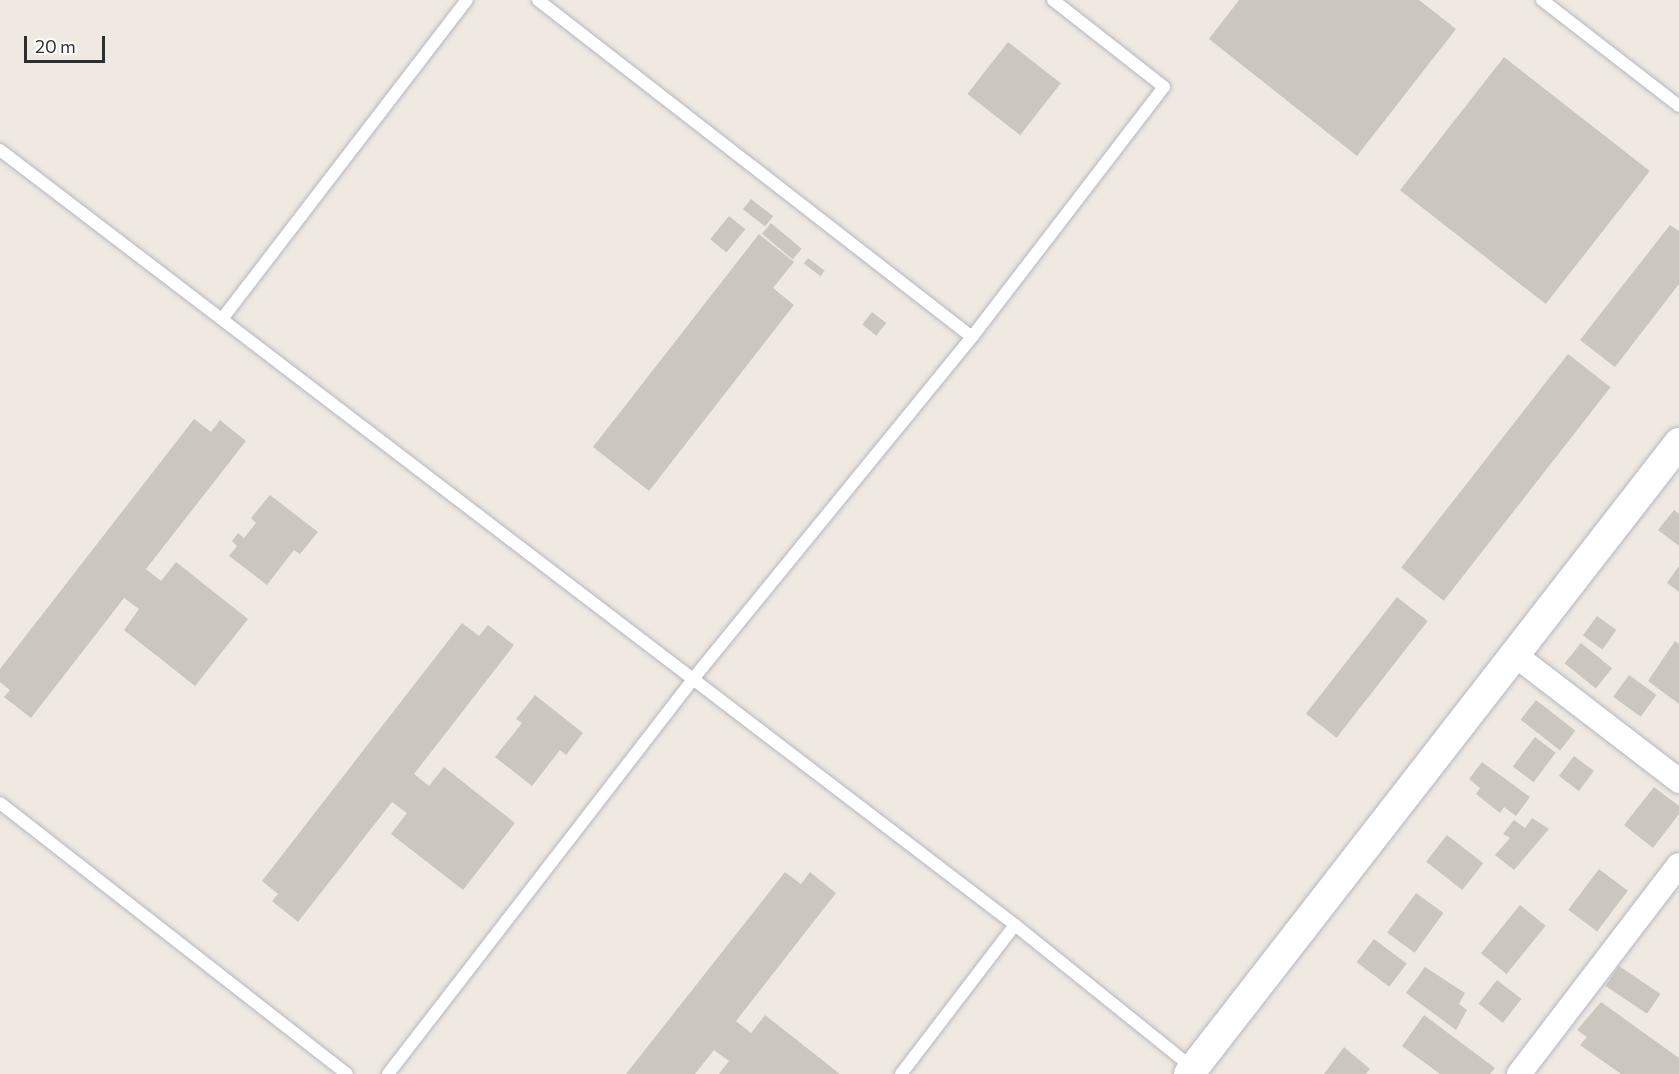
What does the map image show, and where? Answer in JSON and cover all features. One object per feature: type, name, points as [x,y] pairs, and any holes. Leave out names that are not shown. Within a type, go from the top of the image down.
[{"type":"street","points":[[1194,1072],[1679,443]]},
{"type":"street","points":[[1515,656],[1679,781]]},
{"type":"street","points":[[1519,1074],[1679,865]]},
{"type":"lane","points":[[222,320],[467,0]]},
{"type":"lane","points":[[538,0],[972,337]]},
{"type":"lane","points":[[388,1074],[693,679],[972,337],[1164,87],[1053,0]]},
{"type":"lane","points":[[1542,0],[1679,106]]},
{"type":"lane","points":[[0,150],[1015,925],[1194,1072]]},
{"type":"lane","points":[[0,803],[347,1074]]},
{"type":"lane","points":[[901,1074],[1015,925]]},
{"type":"building","points":[[1239,0],[1419,0],[1456,29],[1357,156],[1209,39]]},
{"type":"building","points":[[1008,42],[1061,83],[1020,135],[967,94]]},
{"type":"building","points":[[1504,57],[1650,171],[1546,304],[1400,190]]},
{"type":"building","points":[[751,199],[773,216],[765,226],[743,209]]},
{"type":"building","points":[[729,216],[745,229],[726,253],[710,239]]},
{"type":"building","points":[[771,223],[802,249],[793,259],[762,234]]},
{"type":"building","points":[[1670,225],[1679,231],[1679,284],[1615,367],[1580,340]]},
{"type":"building","points":[[759,234],[794,262],[773,288],[794,305],[649,491],[593,447]]},
{"type":"building","points":[[808,258],[825,271],[821,276],[804,264]]},
{"type":"building","points":[[872,312],[886,323],[876,336],[862,325]]},
{"type":"building","points":[[1568,354],[1611,387],[1444,601],[1401,568]]},
{"type":"building","points":[[194,419],[211,432],[220,420],[246,441],[146,569],[161,581],[176,562],[248,619],[195,686],[124,630],[139,609],[124,598],[31,718],[4,697],[10,690],[0,682],[0,669]]},
{"type":"building","points":[[270,495],[318,532],[300,554],[294,550],[267,585],[229,556],[237,546],[232,541],[238,533],[244,538],[256,523],[251,518]]},
{"type":"building","points":[[1674,510],[1679,514],[1679,546],[1658,530]]},
{"type":"building","points":[[1679,566],[1679,592],[1667,583]]},
{"type":"building","points":[[1397,597],[1428,621],[1337,738],[1306,714]]},
{"type":"building","points":[[1597,616],[1616,630],[1602,650],[1583,635]]},
{"type":"building","points":[[462,623],[479,636],[488,625],[514,645],[414,774],[429,786],[444,767],[515,823],[463,890],[391,834],[407,813],[392,802],[298,922],[272,901],[278,894],[262,881]]},
{"type":"building","points":[[1675,641],[1679,644],[1679,704],[1648,681]]},
{"type":"building","points":[[1581,643],[1612,668],[1596,688],[1565,663]]},
{"type":"building","points":[[1629,675],[1657,695],[1641,717],[1613,697]]},
{"type":"building","points":[[535,695],[583,733],[566,755],[560,750],[532,786],[495,757],[522,723],[516,719]]},
{"type":"building","points":[[1536,700],[1575,731],[1560,750],[1521,720]]},
{"type":"building","points":[[1535,737],[1556,753],[1533,782],[1513,767]]},
{"type":"building","points":[[1574,756],[1594,771],[1579,791],[1559,776]]},
{"type":"building","points":[[1482,762],[1530,797],[1516,816],[1504,807],[1500,813],[1476,794],[1480,788],[1469,779]]},
{"type":"building","points":[[1654,787],[1679,806],[1679,814],[1653,848],[1624,825]]},
{"type":"building","points":[[1532,818],[1549,829],[1514,870],[1495,855],[1510,838],[1503,834],[1514,820],[1525,828]]},
{"type":"building","points":[[1447,835],[1483,863],[1462,890],[1426,862]]},
{"type":"building","points":[[1599,869],[1628,891],[1597,931],[1568,910]]},
{"type":"building","points":[[785,872],[801,884],[810,872],[836,893],[736,1021],[751,1033],[765,1015],[840,1074],[719,1074],[729,1061],[714,1050],[695,1074],[626,1074]]},
{"type":"building","points":[[1416,893],[1444,913],[1415,953],[1387,933]]},
{"type":"building","points":[[1520,905],[1546,926],[1507,974],[1481,953]]},
{"type":"building","points":[[1374,939],[1407,964],[1389,987],[1357,962]]},
{"type":"building","points":[[1619,966],[1660,994],[1647,1014],[1606,986]]},
{"type":"building","points":[[1425,967],[1465,993],[1459,1004],[1467,1010],[1456,1030],[1406,993]]},
{"type":"building","points":[[1497,980],[1521,999],[1503,1023],[1479,1004]]},
{"type":"building","points":[[1601,1002],[1679,1058],[1679,1074],[1621,1074],[1580,1045],[1587,1037],[1577,1030]]},
{"type":"building","points":[[1424,1015],[1495,1068],[1490,1074],[1440,1074],[1402,1046]]},
{"type":"building","points":[[1344,1047],[1370,1069],[1366,1074],[1324,1074]]}]
